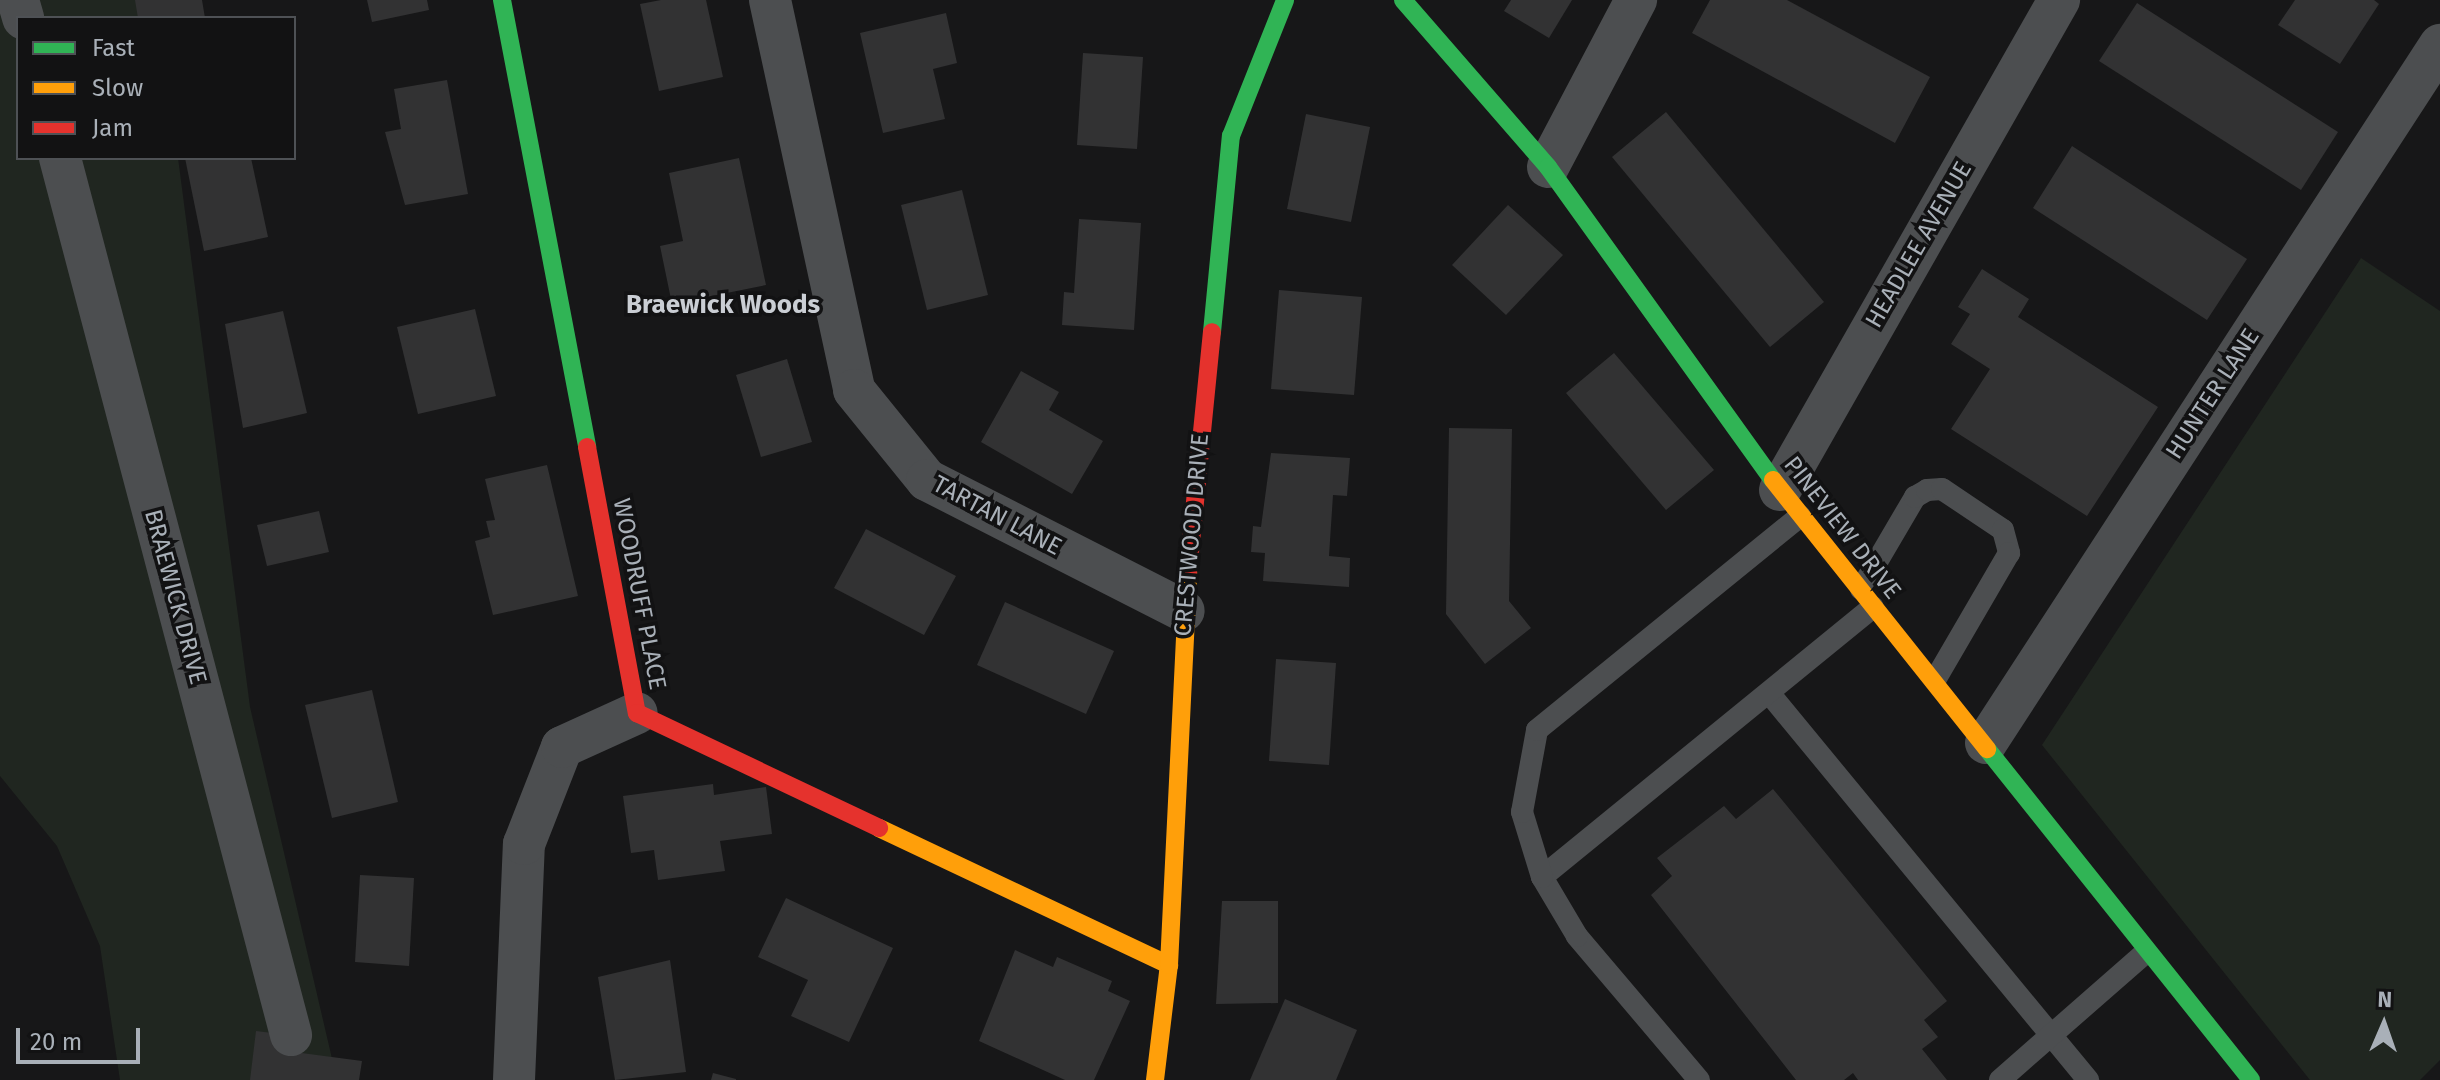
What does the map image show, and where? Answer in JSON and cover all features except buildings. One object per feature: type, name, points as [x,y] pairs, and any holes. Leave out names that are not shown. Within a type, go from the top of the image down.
[{"type":"street","name":"WOODRUFF PLACE","points":[[502,0],[637,713],[1169,965]]},
{"type":"street","name":"TARTAN LANE","points":[[770,0],[854,390],[927,480],[1184,611]]},
{"type":"street","name":"CRESTWOOD DRIVE","points":[[1155,1080],[1169,965],[1184,611],[1231,136],[1285,0]]},
{"type":"street","name":"PINEVIEW DRIVE","points":[[1403,0],[1548,167],[1790,503],[1986,743],[2145,953],[2251,1080]]},
{"type":"street","points":[[1548,167],[1636,0]]},
{"type":"street","name":"HEADLEE AVENUE","points":[[1790,503],[2059,0]]},
{"type":"street","name":"HUNTER LANE","points":[[1986,743],[2440,45]]},
{"type":"street","name":"BRAEWICK DRIVE","points":[[61,160],[291,1035]]},
{"type":"street","points":[[514,1080],[524,844],[562,747],[637,713]]},
{"type":"lane","points":[[1542,877],[1769,693],[1867,598],[1915,497],[1927,490],[1942,489],[2003,530],[2009,553],[1935,680]]},
{"type":"lane","points":[[1699,1080],[1577,936],[1542,877],[1522,812],[1537,730],[1790,503]]},
{"type":"lane","points":[[1769,693],[2088,1080]]},
{"type":"lane","points":[[2000,1080],[2145,953]]},
{"type":"shaded area","points":[[0,0],[158,0],[160,16],[16,16],[16,160],[178,160],[250,707],[337,1080],[120,1080],[100,946],[57,846],[0,776]]},
{"type":"shaded area","points":[[2361,258],[2440,311],[2440,1060],[2420,1080],[2310,1080],[2042,745]]},
{"type":"traffic: fast","points":[[502,0],[587,447]]},
{"type":"traffic: fast","points":[[1212,332],[1231,136],[1285,0]]},
{"type":"traffic: fast","points":[[1403,0],[1548,167],[1773,480]]},
{"type":"traffic: fast","points":[[1987,749],[2251,1080]]},
{"type":"traffic: slow","points":[[1773,480],[1987,749]]},
{"type":"traffic: slow","points":[[1155,1080],[1169,965],[1188,572]]},
{"type":"traffic: slow","points":[[879,828],[1169,965]]},
{"type":"traffic: jam","points":[[1188,572],[1212,332]]},
{"type":"traffic: jam","points":[[587,447],[637,713],[879,828]]},
{"type":"district","name":"Braewick Woods","points":[[723,305]]}]
